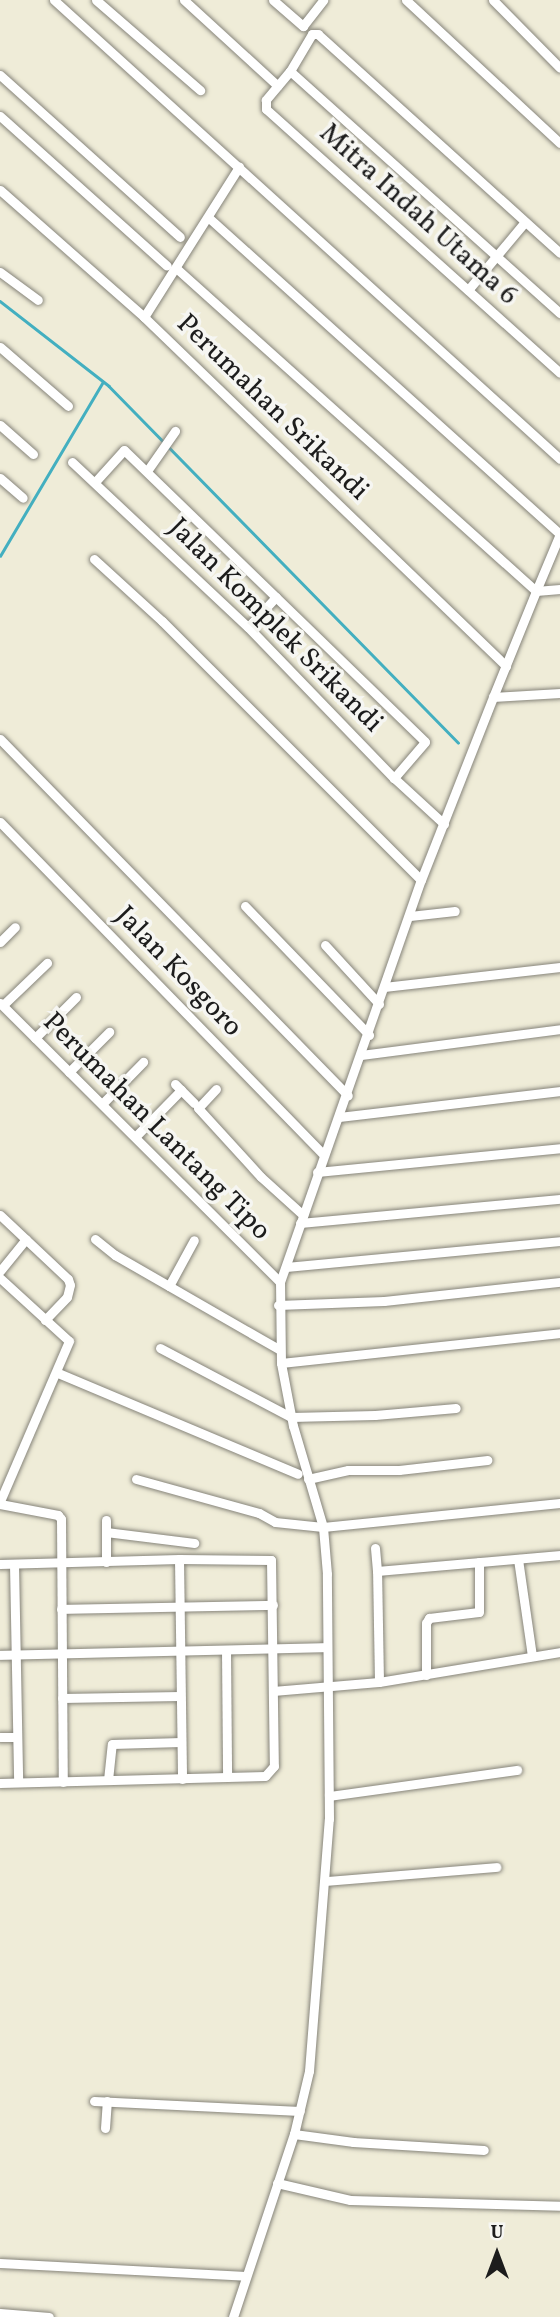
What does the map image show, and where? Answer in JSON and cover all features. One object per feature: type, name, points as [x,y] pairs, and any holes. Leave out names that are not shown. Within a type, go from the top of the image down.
[{"type":"street","points":[[54,0],[560,459]]},
{"type":"street","points":[[96,0],[200,90]]},
{"type":"street","points":[[184,0],[278,86]]},
{"type":"street","points":[[273,0],[303,26],[323,0]]},
{"type":"street","points":[[406,0],[560,143]]},
{"type":"street","points":[[493,0],[560,68]]},
{"type":"street","name":"Mitra Indah Utama 6","points":[[560,253],[318,34],[312,34],[290,71],[266,100],[266,109],[560,373]]},
{"type":"street","name":"Mitra Indah Utama 6","points":[[290,71],[560,313]]},
{"type":"street","points":[[0,75],[180,237]]},
{"type":"street","points":[[0,116],[536,591],[560,589]]},
{"type":"street","points":[[144,317],[171,267],[209,218],[239,167]]},
{"type":"street","name":"Perumahan Srikandi","points":[[0,190],[144,317],[506,666]]},
{"type":"street","points":[[209,218],[560,534],[557,550],[536,591],[421,880],[348,1095],[323,1154],[281,1282],[278,1305],[281,1363],[291,1417],[323,1527],[329,1796],[326,1881],[309,2071],[294,2134],[233,2317]]},
{"type":"street","points":[[468,290],[524,223]]},
{"type":"street","points":[[0,272],[38,300]]},
{"type":"street","points":[[0,347],[68,406]]},
{"type":"street","points":[[0,425],[33,454]]},
{"type":"street","points":[[147,471],[175,431]]},
{"type":"street","points":[[95,482],[124,450],[425,742],[394,778]]},
{"type":"street","name":"Jalan Komplek Srikandi","points":[[72,462],[248,626],[394,778],[444,824]]},
{"type":"street","points":[[0,478],[23,498]]},
{"type":"street","points":[[94,559],[162,621],[421,880]]},
{"type":"street","points":[[248,626],[276,597]]},
{"type":"street","points":[[493,697],[560,693]]},
{"type":"street","points":[[0,739],[348,1095]]},
{"type":"street","name":"Jalan Kosgoro","points":[[0,822],[323,1154]]},
{"type":"street","points":[[244,906],[369,1035]]},
{"type":"street","points":[[410,916],[455,911]]},
{"type":"street","points":[[0,942],[15,927]]},
{"type":"street","points":[[325,945],[379,1004]]},
{"type":"street","points":[[1,1004],[47,963]]},
{"type":"street","points":[[384,987],[560,967]]},
{"type":"street","points":[[35,1038],[76,997]]},
{"type":"street","name":"Perumahan Lantang Tipo","points":[[1,1004],[281,1282]]},
{"type":"street","points":[[361,1055],[560,1029]]},
{"type":"street","points":[[69,1072],[109,1032]]},
{"type":"street","points":[[102,1104],[143,1062]]},
{"type":"street","points":[[135,1138],[178,1087],[194,1103]]},
{"type":"street","points":[[216,1089],[198,1108],[301,1219]]},
{"type":"street","points":[[339,1117],[560,1091]]},
{"type":"street","points":[[317,1172],[560,1148]]},
{"type":"street","points":[[301,1219],[560,1199]]},
{"type":"street","points":[[0,1215],[68,1279],[70,1285],[67,1297],[45,1320]]},
{"type":"street","points":[[0,1271],[26,1239]]},
{"type":"street","points":[[95,1239],[115,1255],[280,1350]]},
{"type":"street","points":[[169,1286],[194,1240]]},
{"type":"street","points":[[286,1267],[560,1241]]},
{"type":"street","points":[[0,1278],[69,1339],[58,1373],[0,1502],[60,1516],[63,1782]]},
{"type":"street","points":[[278,1305],[384,1301],[560,1282]]},
{"type":"street","points":[[281,1363],[560,1333]]},
{"type":"street","points":[[160,1348],[291,1417],[375,1415],[456,1408]]},
{"type":"street","points":[[58,1373],[298,1474]]},
{"type":"street","points":[[308,1479],[348,1470],[398,1470],[487,1460]]},
{"type":"street","points":[[136,1479],[260,1513],[275,1522],[323,1527],[560,1503]]},
{"type":"street","points":[[106,1520],[106,1562]]},
{"type":"street","points":[[106,1532],[194,1544]]},
{"type":"street","points":[[375,1548],[379,1682]]},
{"type":"street","points":[[377,1571],[560,1555]]},
{"type":"street","points":[[179,1559],[182,1779]]},
{"type":"street","points":[[0,1564],[270,1559],[273,1605],[272,1772],[265,1776],[0,1783]]},
{"type":"street","points":[[518,1559],[532,1656]]},
{"type":"street","points":[[426,1675],[428,1620],[479,1612],[479,1562]]},
{"type":"street","points":[[14,1564],[18,1782]]},
{"type":"street","points":[[61,1609],[273,1605]]},
{"type":"street","points":[[0,1655],[327,1647]]},
{"type":"street","points":[[226,1650],[227,1777]]},
{"type":"street","points":[[273,1691],[379,1682],[560,1652]]},
{"type":"street","points":[[62,1698],[180,1696]]},
{"type":"street","points":[[0,1737],[17,1737]]},
{"type":"street","points":[[108,1780],[111,1744],[181,1742]]},
{"type":"street","points":[[329,1796],[517,1770]]},
{"type":"street","points":[[326,1881],[496,1867]]},
{"type":"street","points":[[94,2101],[300,2111]]},
{"type":"street","points":[[105,2128],[107,2101]]},
{"type":"street","points":[[294,2134],[354,2142],[484,2150]]},
{"type":"street","points":[[276,2183],[350,2200],[560,2206]]},
{"type":"street","points":[[0,2263],[246,2276]]},
{"type":"street","points":[[0,2313],[48,2317]]},
{"type":"waterway","points":[[0,301],[109,386],[458,743]]},
{"type":"waterway","points":[[0,556],[103,382]]}]
